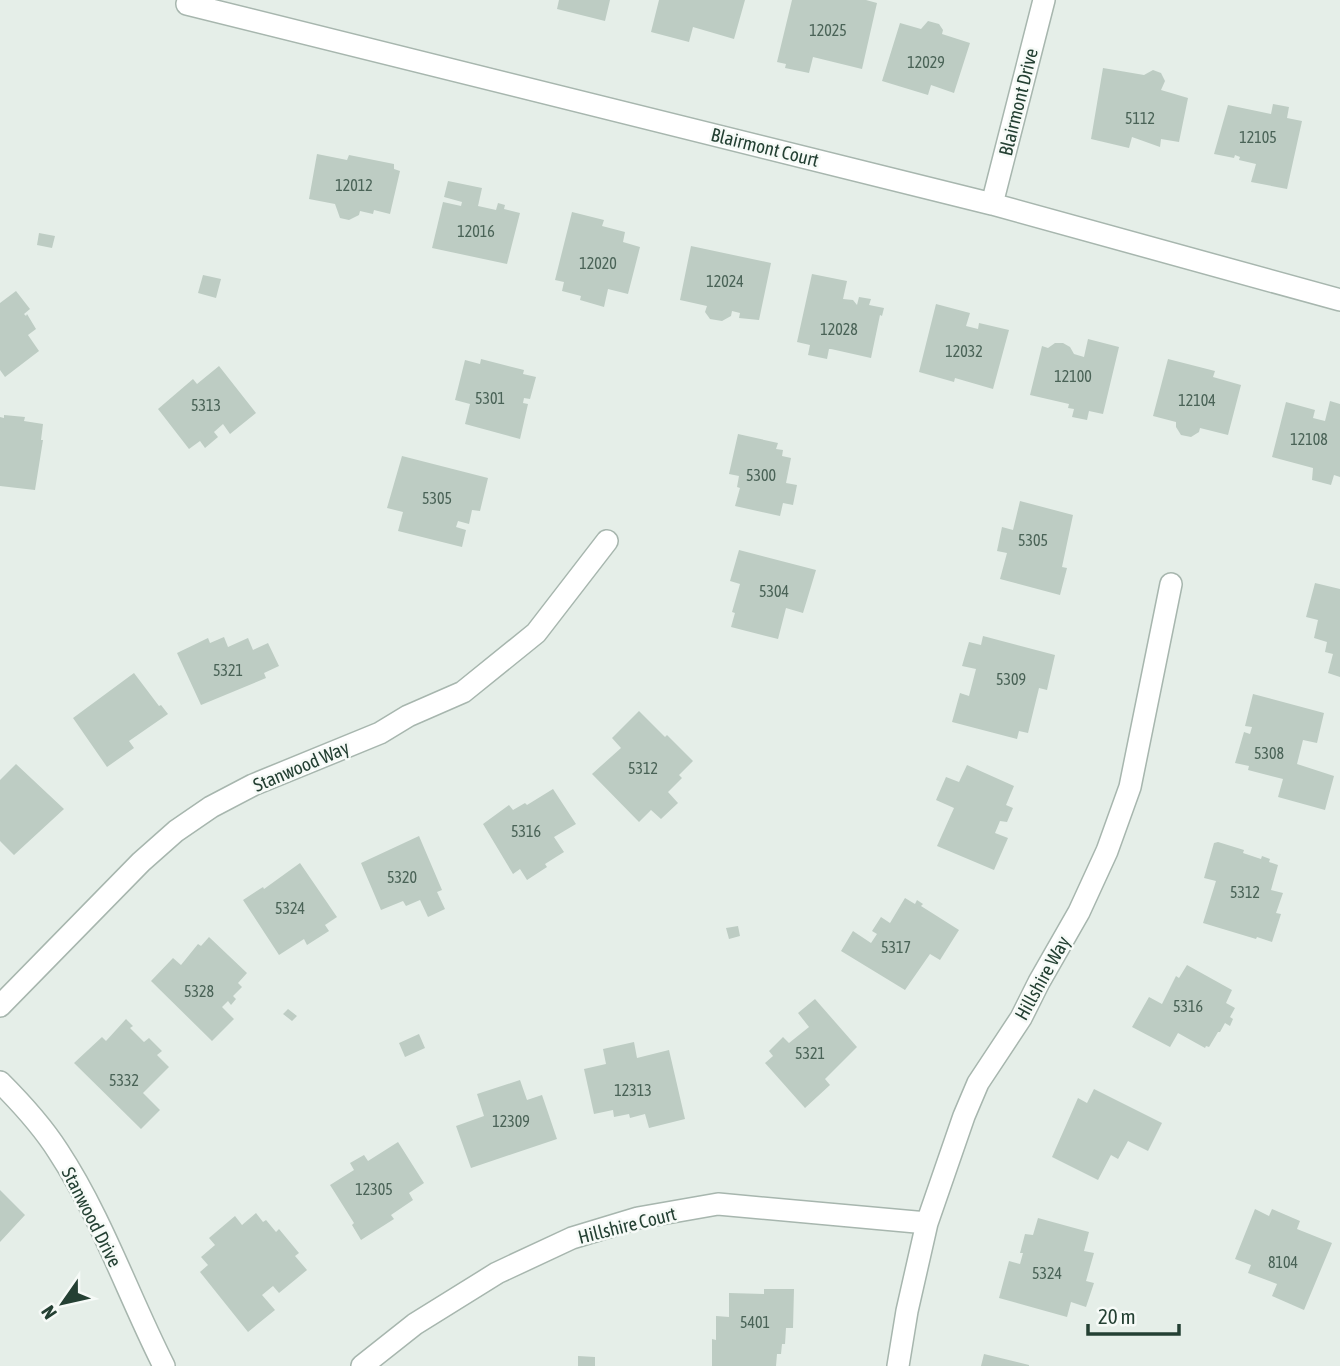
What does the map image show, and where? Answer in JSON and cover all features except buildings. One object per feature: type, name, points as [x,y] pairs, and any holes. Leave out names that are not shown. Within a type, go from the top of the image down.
[{"type":"street","name":"Blairmont Drive","points":[[992,204],[1044,0]]},
{"type":"street","name":"Blairmont Court","points":[[187,4],[992,204],[1340,300]]},
{"type":"street","name":"Stanwood Way","points":[[0,1006],[141,863],[176,831],[211,807],[253,785],[380,733],[408,716],[463,692],[483,677],[536,633],[607,541]]},
{"type":"street","name":"Hillshire Way","points":[[898,1366],[907,1311],[927,1223],[964,1116],[978,1083],[1021,1018],[1079,912],[1107,851],[1130,787],[1171,584]]},
{"type":"street","name":"Stanwood Drive","points":[[0,1082],[26,1109],[58,1150],[91,1208],[164,1366]]},
{"type":"street","name":"Hillshire Court","points":[[362,1366],[415,1324],[497,1273],[572,1238],[638,1218],[718,1204],[927,1223]]}]
